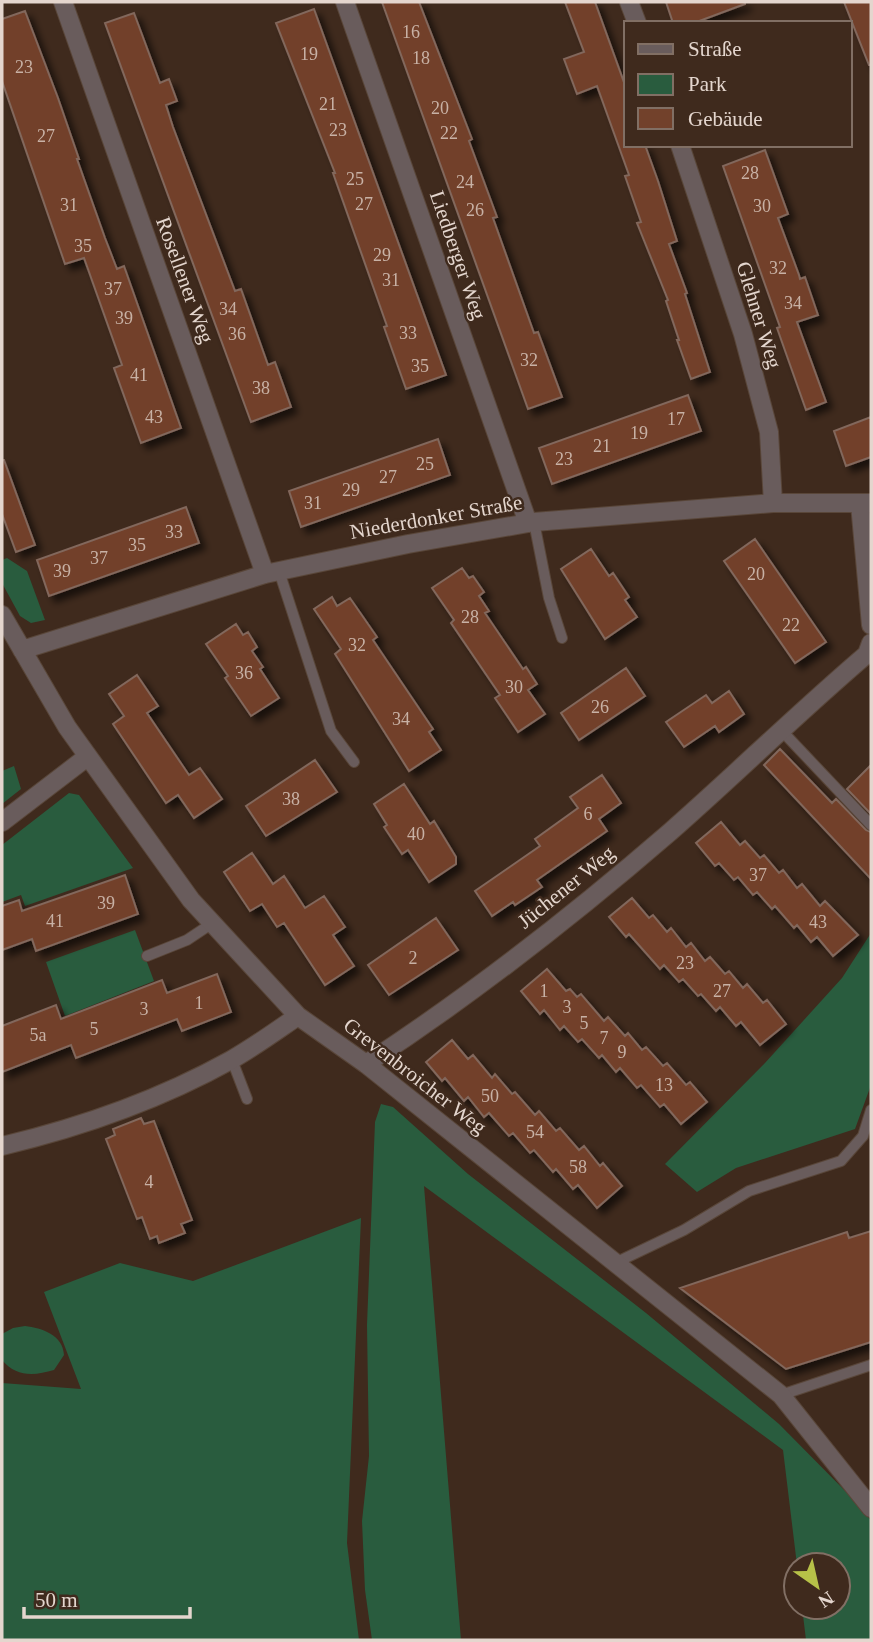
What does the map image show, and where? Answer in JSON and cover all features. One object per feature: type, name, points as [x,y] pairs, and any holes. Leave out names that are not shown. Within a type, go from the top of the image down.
[{"type":"street","name":"Rosellener Weg","points":[[62,2],[272,572]]},
{"type":"street","name":"Liedberger Weg","points":[[345,2],[531,523]]},
{"type":"street","points":[[629,2],[635,21]]},
{"type":"street","name":"Glehner Weg","points":[[681,147],[743,334],[766,420],[773,503]]},
{"type":"street","name":"Niederdonker Straße","points":[[22,650],[272,572],[408,544],[531,523],[773,503],[866,504]]},
{"type":"street","points":[[866,504],[871,625]]},
{"type":"street","name":"Grevenbroicher Weg","points":[[2,615],[87,757],[191,900],[298,1016],[366,1064],[781,1395],[871,1508]]},
{"type":"street","name":"Jüchener Weg","points":[[366,1064],[488,979],[580,908],[670,832],[867,654],[871,643]]},
{"type":"street","points":[[2,822],[87,757]]},
{"type":"street","points":[[2,1146],[65,1131],[173,1089],[232,1059],[298,1016]]},
{"type":"lane","points":[[531,523],[549,598],[562,638]]},
{"type":"lane","points":[[272,572],[331,731],[354,762]]},
{"type":"lane","points":[[782,731],[871,825]]},
{"type":"lane","points":[[147,956],[187,940],[211,924]]},
{"type":"lane","points":[[232,1059],[247,1099]]},
{"type":"lane","points":[[614,1263],[684,1230],[749,1191],[841,1161],[863,1136],[871,1110]]},
{"type":"lane","points":[[781,1395],[871,1365]]},
{"type":"green space","points":[[7,558],[27,571],[45,620],[31,623],[20,616],[2,583],[2,560]]},
{"type":"green space","points":[[14,766],[21,789],[2,804],[2,771]]},
{"type":"green space","points":[[69,793],[79,795],[133,868],[25,906],[21,895],[2,902],[2,845]]},
{"type":"green space","points":[[135,930],[154,981],[65,1016],[46,962]]},
{"type":"green space","points":[[871,933],[871,1085],[855,1129],[736,1168],[697,1192],[665,1164],[765,1063],[842,978]]},
{"type":"green space","points":[[381,1104],[393,1107],[468,1174],[646,1313],[779,1424],[863,1509],[871,1521],[871,1640],[806,1640],[804,1621],[852,1621],[852,1551],[795,1551],[783,1450],[424,1186],[461,1640],[372,1640],[365,1590],[362,1521],[369,1456],[367,1325],[375,1122]]},
{"type":"green space","points":[[361,1218],[347,1543],[359,1640],[2,1640],[2,1383],[81,1389],[44,1292],[120,1263],[193,1281]]},
{"type":"green space","points":[[25,1326],[45,1331],[60,1342],[64,1355],[54,1370],[26,1374],[13,1370],[2,1360],[2,1334]]},
{"type":"building","points":[[382,2],[419,2],[472,139],[469,141],[497,217],[493,218],[534,333],[538,332],[562,397],[528,409]]},
{"type":"building","points":[[565,2],[595,2],[624,82],[624,147],[646,147],[658,181],[677,241],[669,244],[687,293],[685,294],[710,372],[691,379],[677,340],[666,301],[668,300],[637,223],[641,222],[625,176],[629,175],[597,86],[577,94],[564,59],[584,52]]},
{"type":"building","points":[[666,2],[745,2],[699,21],[672,21]]},
{"type":"building","points":[[844,2],[871,2],[871,65],[869,65]]},
{"type":"building","points":[[314,9],[446,375],[406,389],[335,173],[276,23]]},
{"type":"building","points":[[25,11],[58,98],[105,238],[117,269],[124,266],[181,428],[141,443],[114,368],[122,365],[84,258],[65,264],[2,81],[2,19]]},
{"type":"building","points":[[134,13],[160,83],[169,79],[177,101],[166,105],[235,291],[241,289],[268,365],[275,362],[291,407],[251,422],[105,23]]},
{"type":"building","points":[[765,150],[788,214],[778,218],[800,279],[805,277],[818,315],[797,322],[826,402],[806,410],[777,328],[780,327],[723,166]]},
{"type":"building","points":[[688,395],[701,431],[552,484],[539,448]]},
{"type":"building","points":[[871,417],[871,457],[846,466],[834,431]]},
{"type":"building","points":[[438,439],[450,475],[301,527],[289,491]]},
{"type":"building","points":[[2,460],[35,545],[16,552],[2,514]]},
{"type":"building","points":[[186,507],[199,543],[49,596],[37,560]]},
{"type":"building","points":[[755,539],[826,642],[795,663],[724,561]]},
{"type":"building","points":[[591,549],[609,576],[613,573],[629,597],[625,600],[637,617],[605,639],[561,569]]},
{"type":"building","points":[[462,568],[469,578],[473,576],[484,592],[479,596],[489,611],[485,613],[523,669],[526,667],[537,684],[528,690],[545,714],[518,732],[495,698],[500,695],[451,623],[454,620],[432,588]]},
{"type":"building","points":[[332,597],[337,606],[350,598],[377,637],[373,640],[433,729],[429,732],[441,750],[409,771],[335,654],[341,649],[314,609]]},
{"type":"building","points":[[236,624],[243,635],[248,632],[257,647],[252,651],[279,698],[251,716],[206,644]]},
{"type":"building","points":[[626,668],[645,696],[579,740],[561,713]]},
{"type":"building","points":[[137,675],[158,706],[147,713],[189,775],[200,768],[222,799],[194,818],[178,795],[166,803],[113,724],[124,716],[109,694]]},
{"type":"building","points":[[729,691],[744,714],[719,732],[715,726],[684,747],[666,722],[706,695],[712,703]]},
{"type":"building","points":[[780,749],[832,803],[836,799],[871,832],[871,879],[764,765]]},
{"type":"building","points":[[315,760],[337,792],[266,836],[246,806]]},
{"type":"building","points":[[871,765],[871,814],[847,789]]},
{"type":"building","points":[[602,775],[621,803],[599,819],[607,831],[537,880],[542,887],[492,916],[475,891],[540,846],[535,839],[578,808],[570,797]]},
{"type":"building","points":[[404,784],[430,824],[434,821],[456,857],[456,864],[429,882],[408,850],[402,854],[384,827],[387,825],[374,804]]},
{"type":"building","points":[[721,822],[740,845],[745,841],[760,858],[764,855],[779,873],[783,870],[797,888],[802,884],[820,906],[825,901],[858,935],[833,956],[817,937],[811,942],[797,925],[794,928],[775,906],[772,909],[757,892],[753,895],[738,877],[734,880],[719,863],[715,866],[696,843]]},
{"type":"building","points":[[252,853],[273,884],[284,876],[305,908],[324,896],[345,927],[333,935],[354,966],[325,985],[284,923],[277,927],[262,904],[250,911],[224,872]]},
{"type":"building","points":[[125,875],[138,914],[36,951],[32,939],[2,950],[2,906],[19,900],[22,911]]},
{"type":"building","points":[[632,898],[649,918],[653,915],[667,932],[671,928],[686,947],[691,943],[705,961],[710,957],[725,974],[729,971],[743,988],[747,984],[763,1003],[767,1000],[786,1024],[760,1045],[741,1022],[736,1026],[720,1007],[716,1011],[683,979],[679,982],[664,965],[660,969],[629,934],[626,937],[609,917]]},
{"type":"building","points":[[436,918],[458,950],[389,995],[368,965]]},
{"type":"building","points":[[547,969],[566,991],[570,989],[577,997],[581,994],[604,1021],[608,1017],[625,1036],[628,1033],[642,1050],[646,1047],[663,1066],[667,1063],[686,1085],[690,1082],[707,1102],[681,1124],[664,1104],[660,1107],[641,1085],[637,1088],[620,1068],[616,1072],[602,1055],[599,1058],[582,1039],[578,1042],[564,1026],[560,1030],[544,1010],[540,1014],[521,991]]},
{"type":"building","points":[[217,974],[231,1012],[182,1031],[177,1019],[76,1058],[71,1045],[2,1072],[2,1026],[56,1005],[61,1019],[162,980],[167,993]]},
{"type":"building","points":[[452,1040],[468,1059],[473,1055],[492,1078],[495,1074],[512,1094],[515,1092],[535,1115],[539,1111],[556,1131],[560,1128],[579,1150],[584,1146],[600,1166],[603,1163],[622,1186],[597,1208],[578,1185],[573,1189],[556,1169],[553,1172],[534,1150],[530,1153],[513,1133],[509,1136],[489,1113],[484,1117],[468,1097],[464,1101],[445,1078],[442,1081],[426,1062]]},
{"type":"building","points":[[141,1118],[144,1124],[154,1121],[192,1220],[181,1224],[185,1233],[159,1243],[157,1236],[150,1239],[142,1217],[137,1219],[106,1139],[115,1135],[113,1129]]},
{"type":"building","points":[[871,1231],[871,1342],[786,1369],[680,1288],[847,1232],[849,1238]]}]
